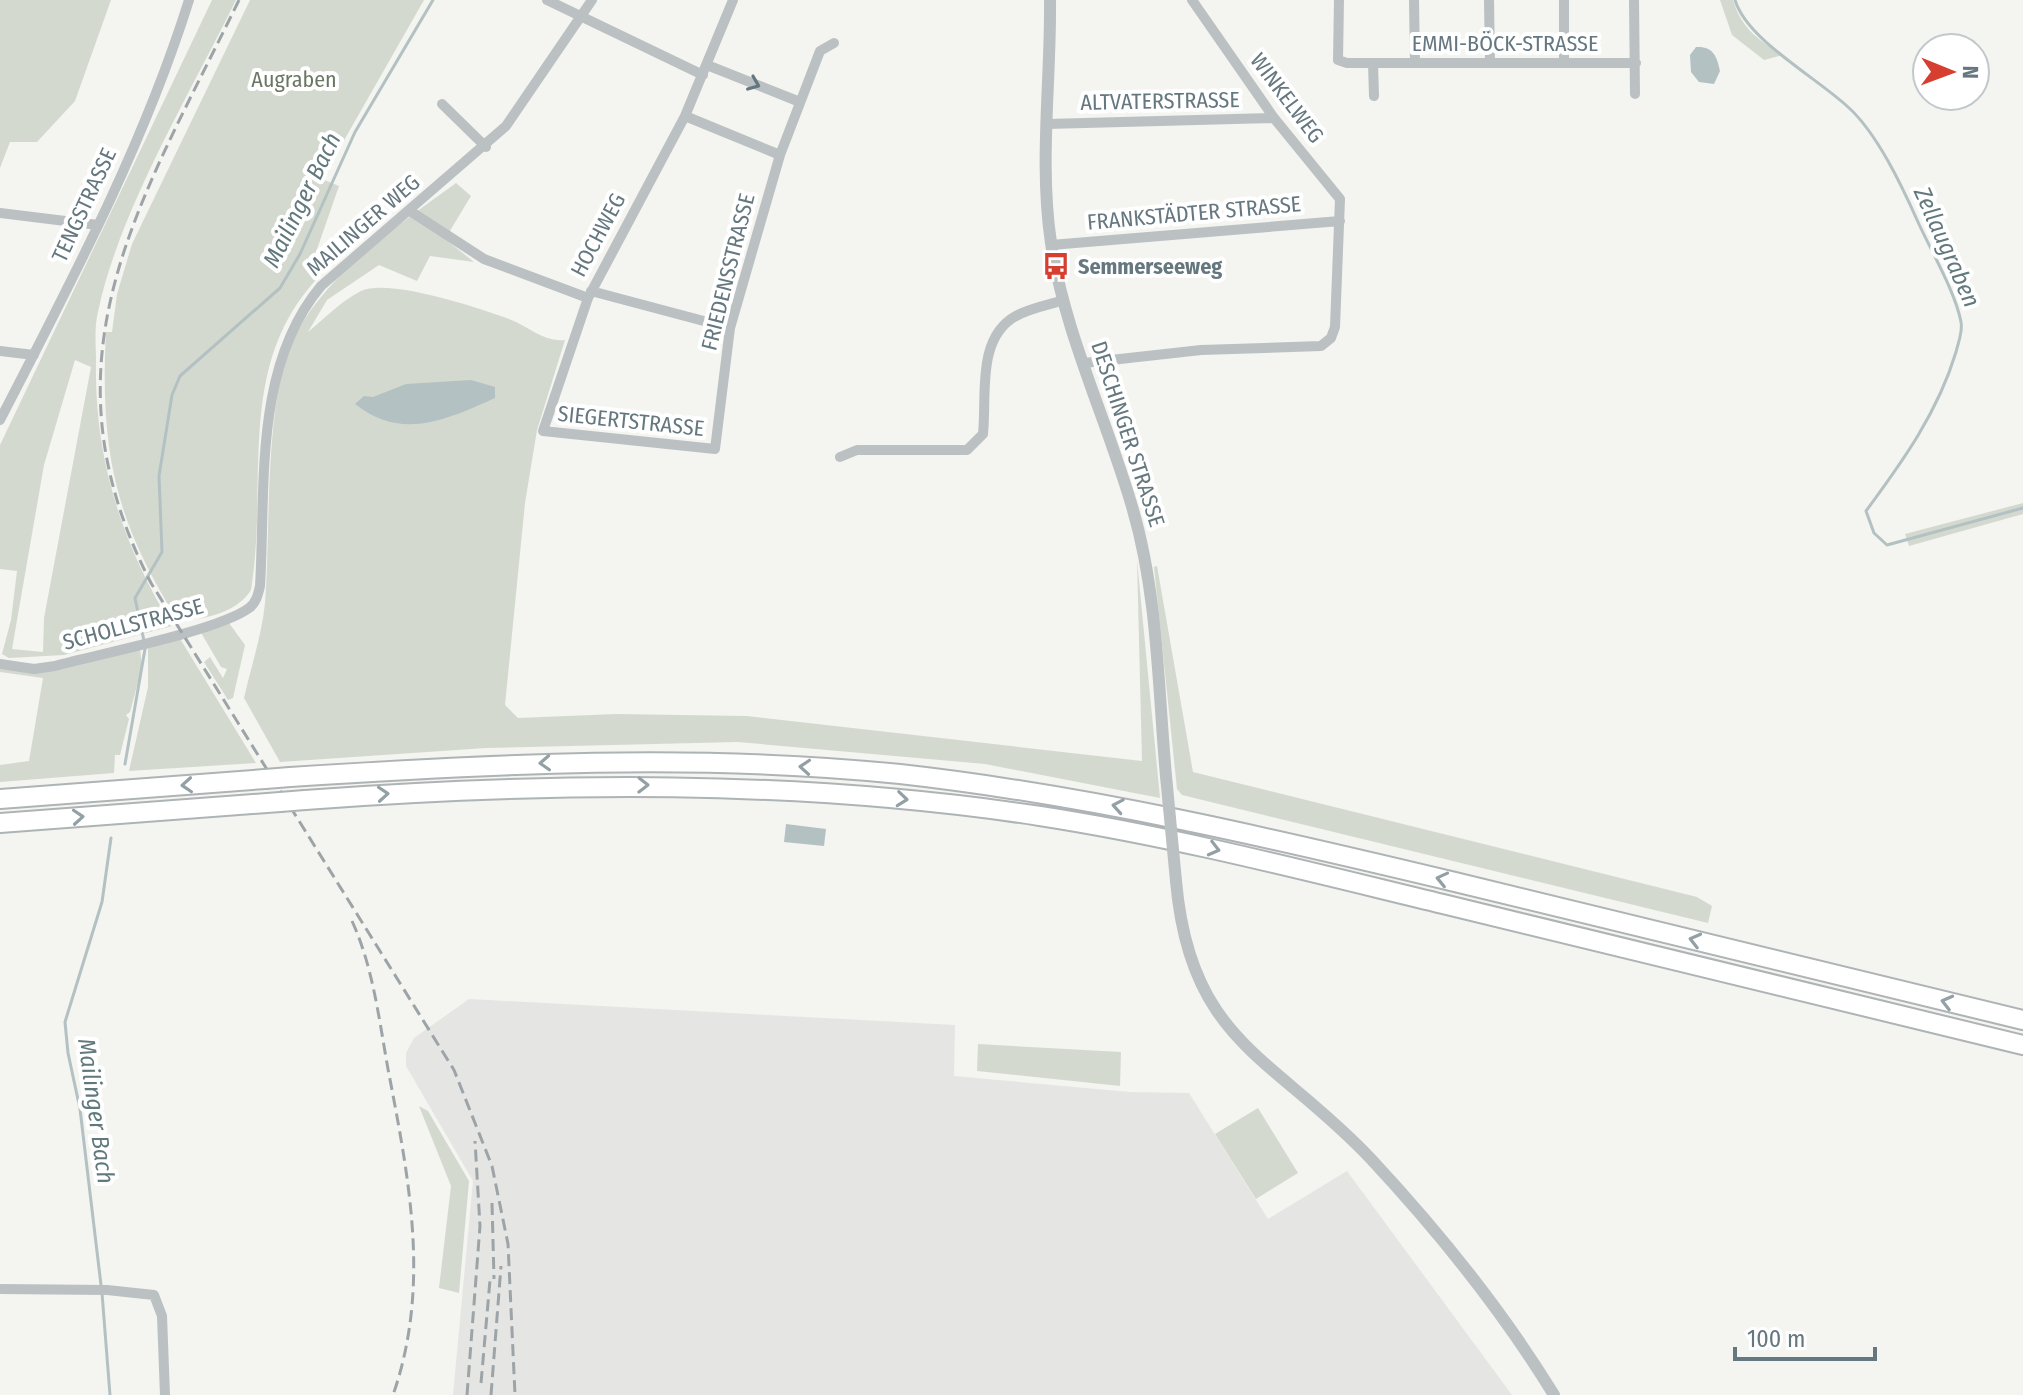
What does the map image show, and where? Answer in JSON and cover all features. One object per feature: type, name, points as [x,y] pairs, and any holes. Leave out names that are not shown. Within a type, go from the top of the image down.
[{"type":"highway","points":[[0,799],[290,777],[596,761],[735,763],[897,774],[1043,792],[1202,822],[2023,1020]]},
{"type":"highway","points":[[0,823],[456,789],[581,785],[734,787],[895,798],[1041,816],[1198,845],[2023,1045]]},
{"type":"street","name":"TENGSTRASSE","points":[[0,420],[98,225],[137,139],[189,0]]},
{"type":"street","points":[[547,0],[581,18],[705,70],[800,102]]},
{"type":"street","name":"MAILINGER WEG","points":[[260,586],[275,378],[301,309],[321,286],[486,147],[531,93],[592,0]]},
{"type":"street","name":"HOCHWEG","points":[[543,431],[589,295],[685,116],[733,0]]},
{"type":"street","name":"DESCHINGER STRASSE","points":[[1050,0],[1047,124],[1051,245],[1064,300],[1131,503],[1143,553],[1151,599],[1176,881],[1187,955],[1214,1011],[1236,1039],[1334,1120],[1398,1189],[1495,1305],[1554,1395]]},
{"type":"street","name":"WINKELWEG","points":[[1192,0],[1274,118],[1340,199],[1340,221]]},
{"type":"street","name":"EMMI-BÖCK-STRASSE","points":[[1339,0],[1338,60],[1373,63],[1636,63]]},
{"type":"street","points":[[1414,0],[1415,63]]},
{"type":"street","points":[[1489,0],[1490,63]]},
{"type":"street","points":[[1564,0],[1564,63]]},
{"type":"street","points":[[1634,0],[1635,94]]},
{"type":"street","name":"FRIEDENSSTRASSE","points":[[715,449],[730,328],[780,155],[820,51],[834,43]]},
{"type":"street","points":[[1373,63],[1374,96]]},
{"type":"street","points":[[442,104],[486,147]]},
{"type":"street","points":[[685,116],[780,155]]},
{"type":"street","name":"ALTVATERSTRASSE","points":[[1047,124],[1274,118]]},
{"type":"street","points":[[410,211],[484,259],[589,295],[730,328]]},
{"type":"street","points":[[0,213],[98,225]]},
{"type":"street","points":[[1084,363],[1201,350],[1321,346],[1331,338],[1335,327],[1340,221]]},
{"type":"street","name":"FRANKSTÄDTER STRASSE","points":[[1051,245],[1340,221]]},
{"type":"street","points":[[840,457],[857,450],[967,450],[983,434],[987,361],[1000,330],[1020,314],[1064,300]]},
{"type":"street","points":[[0,351],[34,355]]},
{"type":"street","name":"SIEGERTSTRASSE","points":[[543,431],[715,449]]},
{"type":"street","name":"SCHOLLSTRASSE","points":[[0,664],[48,668],[158,638],[244,611],[253,605],[260,586]]},
{"type":"street","points":[[0,1289],[107,1290],[148,1293],[158,1298],[162,1316],[165,1395]]},
{"type":"shaded area","points":[[1696,47],[1710,50],[1716,57],[1720,71],[1714,84],[1699,82],[1691,72],[1690,55]]},
{"type":"shaded area","points":[[471,380],[495,387],[495,398],[424,423],[389,422],[355,404],[364,396],[373,397],[406,384]]},
{"type":"shaded area","points":[[786,824],[826,829],[824,846],[784,842]]},
{"type":"shaded area","points":[[469,999],[955,1025],[954,1076],[1130,1092],[1189,1093],[1268,1219],[1347,1171],[1512,1395],[453,1395],[473,1181],[406,1066],[406,1053],[414,1038]]},
{"type":"green space","points":[[0,0],[111,0],[75,101],[37,142],[10,142],[0,168]]},
{"type":"green space","points":[[212,0],[236,0],[139,194],[108,273],[96,324],[100,432],[114,499],[139,564],[172,626],[64,655],[9,658],[2,654],[11,620],[17,571],[0,569],[0,445]],"holes":[[[75,360],[91,367],[44,618],[43,652],[12,649],[44,465]]]},
{"type":"green space","name":"Augraben","points":[[250,0],[424,0],[322,179],[339,186],[315,255],[334,262],[302,297],[280,335],[267,374],[261,416],[256,545],[251,590],[237,604],[218,614],[197,619],[177,619],[138,548],[116,482],[106,412],[106,332],[112,332],[117,294],[132,244]]},
{"type":"green space","points":[[1720,0],[1733,0],[1752,33],[1783,55],[1764,60],[1732,35]]},
{"type":"green space","points":[[456,183],[471,196],[445,239],[474,262],[430,256],[417,281],[379,265],[327,300],[308,332],[361,291],[392,288],[456,302],[509,319],[543,336],[565,340],[537,430],[525,503],[505,705],[518,718],[616,714],[747,716],[1142,761],[1137,560],[1160,798],[985,764],[738,742],[486,748],[280,762],[244,698],[265,603],[270,463],[278,390],[286,358],[297,332],[312,309],[348,268]]},
{"type":"green space","points":[[2023,503],[2023,514],[1909,546],[1905,534]]},
{"type":"green space","points":[[1157,566],[1193,772],[1697,897],[1712,906],[1708,923],[1182,795],[1177,789],[1154,567]]},
{"type":"green space","points":[[229,623],[245,645],[233,698],[228,700],[204,662],[210,657],[223,678],[227,669],[221,667],[200,631]]},
{"type":"green space","points":[[179,637],[256,763],[129,771],[148,687],[148,647]]},
{"type":"green space","points":[[140,648],[142,667],[130,712],[126,715],[129,719],[120,755],[115,755],[114,773],[0,782],[0,765],[29,761],[43,678],[0,672],[0,669],[30,671]]},
{"type":"green space","points":[[978,1044],[1121,1052],[1120,1086],[977,1071]]},
{"type":"green space","points":[[419,1106],[428,1111],[469,1181],[459,1293],[439,1288],[451,1186]]},
{"type":"green space","points":[[1258,1108],[1298,1173],[1256,1199],[1215,1134]]},
{"type":"waterway","name":"Mailinger Bach","points":[[144,641],[135,598],[162,552],[159,476],[172,395],[180,376],[280,288],[300,254],[355,132],[433,0]]},
{"type":"waterway","name":"Zellaugraben","points":[[1735,0],[1742,15],[1768,44],[1848,107],[1869,131],[1904,192],[1958,310],[1960,337],[1940,395],[1906,455],[1866,511],[1874,533],[1887,545],[2023,508]]},
{"type":"waterway","name":"Mailinger Bach","points":[[125,764],[145,649]]},
{"type":"waterway","name":"Mailinger Bach","points":[[101,1285],[80,1109],[65,1022],[102,902],[111,838]]},
{"type":"waterway","name":"Mailinger Bach","points":[[102,1293],[110,1395]]},
{"type":"railway","points":[[239,0],[168,145],[138,214],[115,283],[102,353],[102,425],[117,502],[151,583],[454,1070],[492,1166],[508,1244],[515,1395]]},
{"type":"railway","points":[[352,921],[365,956],[378,1012],[403,1151],[413,1232],[411,1314],[405,1354],[393,1395]]},
{"type":"railway","points":[[467,1395],[480,1226],[475,1141]]},
{"type":"railway","points":[[492,1203],[494,1279]]},
{"type":"railway","points":[[491,1395],[501,1266]]},
{"type":"railway","points":[[481,1383],[490,1280]]},
{"type":"place","name":"Semmerseeweg","points":[[1056,266]]}]
